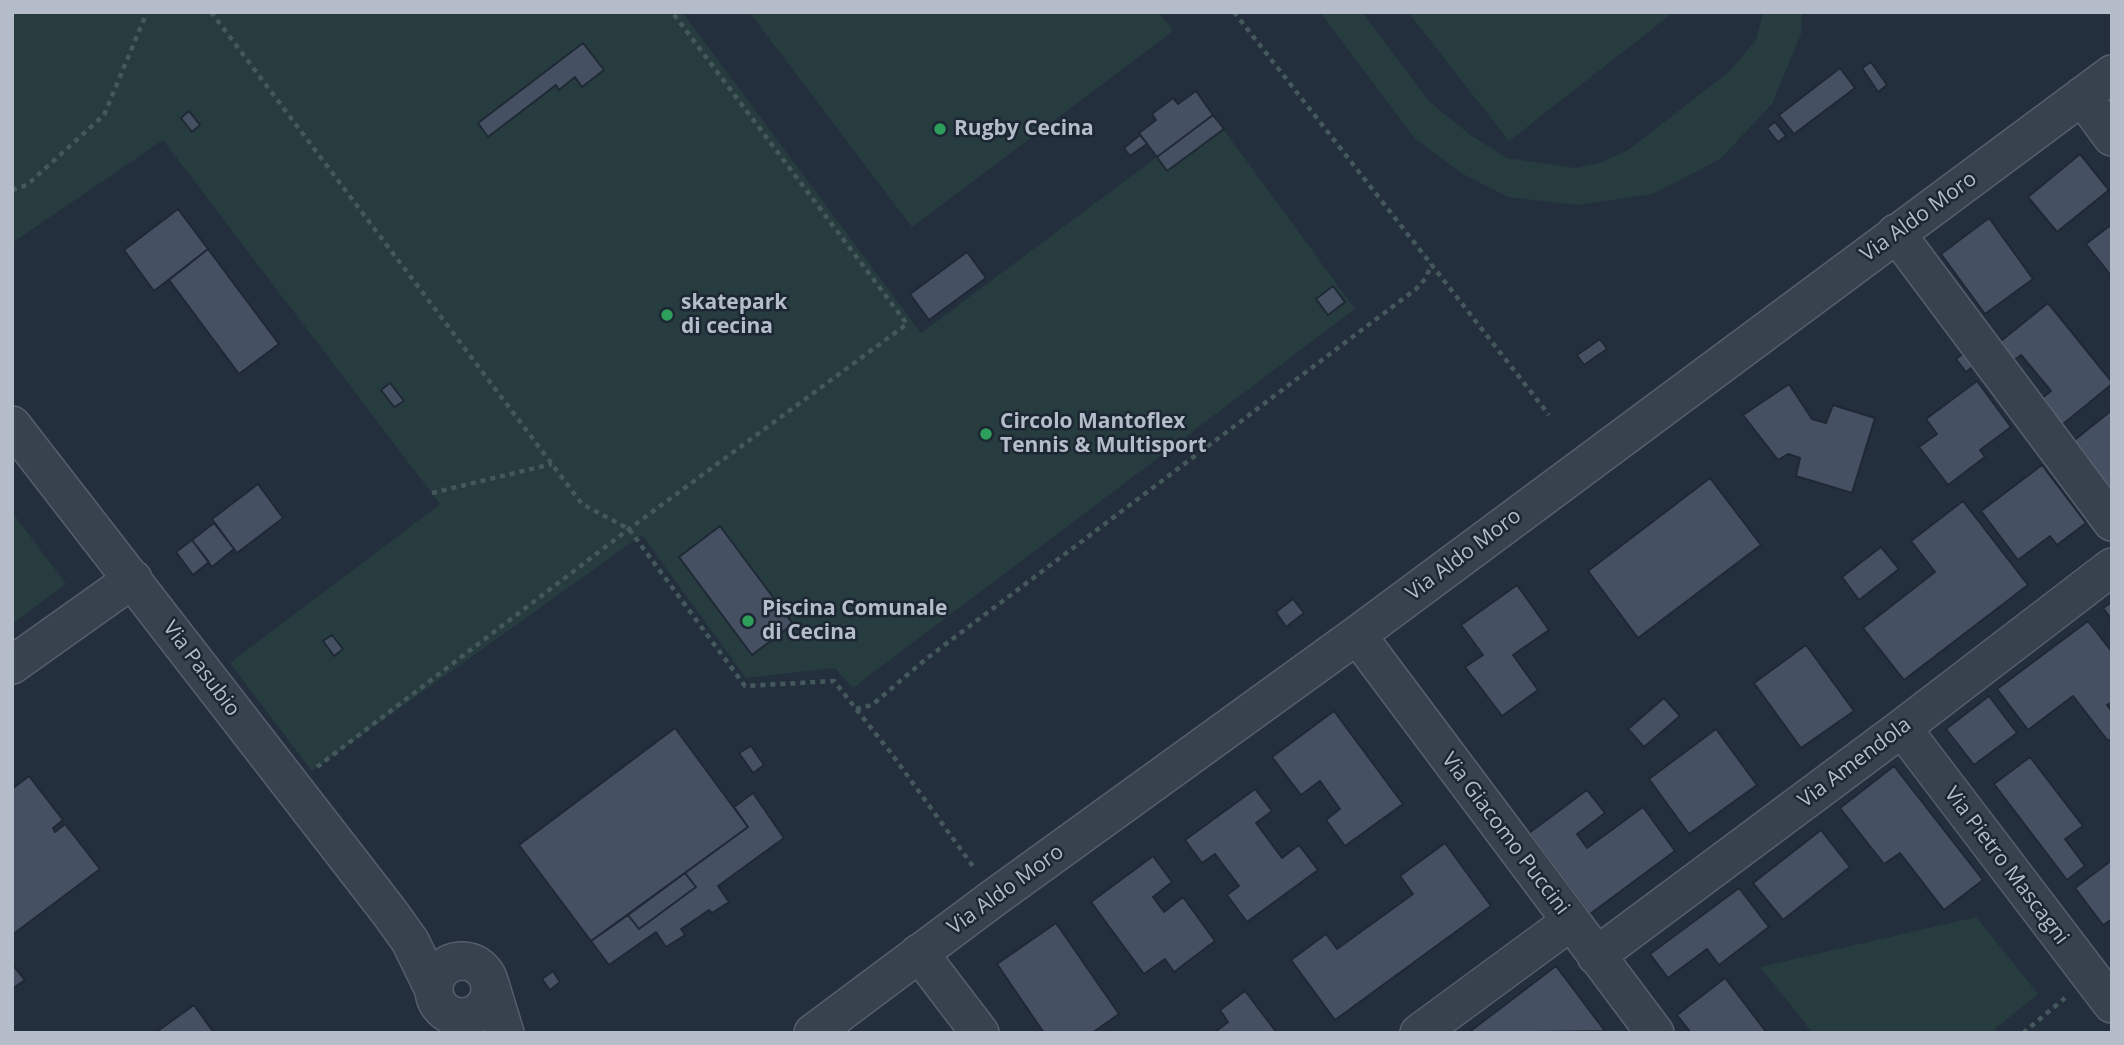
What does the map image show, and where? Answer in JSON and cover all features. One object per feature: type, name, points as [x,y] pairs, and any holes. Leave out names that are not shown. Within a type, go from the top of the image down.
[{"type":"street","name":"Via Aldo Moro","points":[[813,1033],[995,897],[1357,635],[2112,74]]},
{"type":"street","points":[[2082,96],[2112,137]]},
{"type":"street","points":[[1896,233],[2112,522]]},
{"type":"street","name":"Via Pasubio","points":[[12,425],[390,913],[410,941],[445,1017]]},
{"type":"street","name":"Via Amendola","points":[[1596,956],[1902,728],[2112,567]]},
{"type":"street","points":[[12,666],[132,579]]},
{"type":"street","name":"Via Giacomo Puccini","points":[[1357,635],[1655,1033]]},
{"type":"street","name":"Via Pietro Mascagni","points":[[1902,728],[2105,980]]},
{"type":"street","name":"Via Pasubio","points":[[390,913],[477,973]]},
{"type":"street","points":[[1419,1033],[1570,922]]},
{"type":"street","points":[[919,953],[980,1033]]},
{"type":"street","points":[[446,966],[477,973],[487,1003],[474,1015],[445,1017],[435,981],[446,966]]},
{"type":"street","points":[[477,973],[505,1033]]},
{"type":"path","points":[[12,190],[27,185],[104,115],[147,12]]},
{"type":"path","points":[[211,12],[582,504],[629,529],[745,686],[834,681],[891,753],[995,897]]},
{"type":"path","points":[[292,786],[629,529],[907,324],[672,12]]},
{"type":"path","points":[[1234,12],[1549,415]]},
{"type":"path","points":[[856,709],[872,705],[926,659],[1416,289],[1426,278],[1431,264]]},
{"type":"path","points":[[432,493],[552,464]]},
{"type":"path","points":[[2023,1033],[2105,980]]},
{"type":"green space","points":[[12,12],[682,12],[921,333],[1213,115],[1355,309],[853,688],[835,668],[746,678],[642,535],[312,771],[230,663],[440,504],[163,140],[12,243]]},
{"type":"green space","name":"Rugby Cecina","points":[[749,12],[1159,12],[1173,31],[912,227]]},
{"type":"green space","points":[[1320,12],[1362,12],[1430,102],[1469,134],[1507,158],[1575,168],[1600,163],[1628,150],[1730,71],[1756,40],[1763,12],[1802,12],[1801,34],[1772,104],[1720,159],[1653,194],[1578,205],[1508,197],[1463,174],[1415,139]]},
{"type":"green space","points":[[1408,12],[1674,12],[1509,141]]},
{"type":"green space","points":[[12,512],[66,584],[12,624]]},
{"type":"green space","points":[[1976,917],[2038,994],[1995,1029],[1997,1033],[1813,1033],[1760,967]]},
{"type":"building","points":[[583,43],[604,70],[582,87],[575,77],[559,90],[556,85],[488,137],[478,123]]},
{"type":"building","points":[[1871,62],[1887,85],[1878,92],[1862,68]]},
{"type":"building","points":[[1840,68],[1855,88],[1794,134],[1779,115]]},
{"type":"building","points":[[1196,91],[1213,115],[1157,157],[1139,133],[1156,120],[1152,114],[1173,98],[1178,104]]},
{"type":"building","points":[[189,111],[200,125],[192,132],[181,118]]},
{"type":"building","points":[[1213,115],[1224,129],[1167,171],[1157,157]]},
{"type":"building","points":[[1775,122],[1786,136],[1778,142],[1767,128]]},
{"type":"building","points":[[1140,135],[1147,144],[1130,156],[1124,148]]},
{"type":"building","points":[[2080,154],[2109,190],[2057,232],[2028,197]]},
{"type":"building","points":[[178,209],[208,249],[154,291],[124,250]]},
{"type":"building","points":[[1989,218],[2033,279],[1985,314],[1941,254]]},
{"type":"building","points":[[2112,224],[2112,277],[2086,244]]},
{"type":"building","points":[[208,249],[279,344],[239,374],[169,280]]},
{"type":"building","points":[[967,252],[986,278],[929,320],[910,294]]},
{"type":"building","points":[[1333,286],[1345,302],[1328,315],[1316,299]]},
{"type":"building","points":[[2048,303],[2112,382],[2062,425],[2041,399],[2051,391],[2021,355],[2011,363],[1996,345]]},
{"type":"building","points":[[1600,339],[1607,349],[1584,365],[1577,355]]},
{"type":"building","points":[[1970,348],[1980,361],[1966,372],[1956,359]]},
{"type":"building","points":[[1977,381],[2011,427],[1980,450],[1985,457],[1948,485],[1919,447],[1937,434],[1926,419]]},
{"type":"building","points":[[390,383],[404,401],[394,407],[381,390]]},
{"type":"building","points":[[1789,384],[1812,419],[1826,423],[1833,405],[1875,418],[1852,493],[1796,476],[1800,458],[1788,454],[1778,460],[1743,415]]},
{"type":"building","points":[[2112,410],[2112,491],[2072,442]]},
{"type":"building","points":[[2042,465],[2086,523],[2057,545],[2050,536],[2018,560],[1981,511]]},
{"type":"building","points":[[1710,478],[1761,545],[1638,638],[1588,571]]},
{"type":"building","points":[[258,484],[283,518],[237,553],[212,519]]},
{"type":"building","points":[[1963,501],[2028,585],[1904,680],[1863,628],[1935,572],[1911,541]]},
{"type":"building","points":[[214,523],[234,549],[212,567],[192,540]]},
{"type":"building","points":[[720,526],[793,624],[752,655],[679,557]]},
{"type":"building","points":[[192,540],[209,562],[193,575],[176,552]]},
{"type":"building","points":[[1881,547],[1899,569],[1859,600],[1842,577]]},
{"type":"building","points":[[1517,585],[1549,630],[1513,655],[1538,690],[1502,716],[1465,667],[1483,655],[1461,625]]},
{"type":"building","points":[[1293,599],[1304,613],[1286,627],[1276,612]]},
{"type":"building","points":[[2112,602],[2112,620],[2103,608]]},
{"type":"building","points":[[2088,621],[2112,652],[2112,702],[2107,705],[2112,711],[2112,738],[2108,741],[2073,696],[2028,730],[1997,689]]},
{"type":"building","points":[[332,635],[343,649],[334,656],[323,641]]},
{"type":"building","points":[[1806,645],[1854,711],[1801,748],[1754,683]]},
{"type":"building","points":[[1989,696],[2017,733],[1974,765],[1946,729]]},
{"type":"building","points":[[1664,698],[1680,716],[1644,747],[1628,729]]},
{"type":"building","points":[[1334,711],[1403,804],[1345,846],[1326,820],[1340,809],[1320,781],[1301,795],[1272,757]]},
{"type":"building","points":[[675,728],[748,827],[591,941],[519,845]]},
{"type":"building","points":[[1716,729],[1757,785],[1689,834],[1649,779]]},
{"type":"building","points":[[751,746],[764,765],[753,773],[739,753]]},
{"type":"building","points":[[2030,757],[2083,826],[2065,839],[2085,866],[2067,880],[1994,784]]},
{"type":"building","points":[[1894,766],[1983,880],[1944,910],[1900,853],[1884,864],[1840,808]]},
{"type":"building","points":[[29,776],[63,820],[53,828],[55,832],[65,824],[100,869],[12,935],[12,789]]},
{"type":"building","points":[[1255,789],[1272,811],[1256,823],[1282,858],[1299,845],[1318,870],[1247,922],[1227,895],[1239,886],[1215,854],[1202,863],[1185,840]]},
{"type":"building","points":[[1587,790],[1605,813],[1577,834],[1587,848],[1643,807],[1675,851],[1590,914],[1529,833]]},
{"type":"building","points":[[753,793],[784,838],[718,886],[729,902],[712,913],[709,910],[681,929],[685,935],[666,947],[656,932],[609,965],[591,941],[628,915],[639,929],[696,887],[685,873],[748,827],[734,807]]},
{"type":"building","points":[[1821,830],[1850,867],[1783,920],[1753,883]]},
{"type":"building","points":[[1445,843],[1491,906],[1335,1020],[1291,960],[1326,934],[1337,949],[1413,894],[1400,876]]},
{"type":"building","points":[[1153,856],[1172,882],[1153,897],[1164,912],[1183,897],[1215,941],[1174,972],[1165,959],[1144,974],[1091,902]]},
{"type":"building","points":[[2112,860],[2112,919],[2103,925],[2075,888]]},
{"type":"building","points":[[685,873],[696,887],[639,929],[628,915]]},
{"type":"building","points":[[1739,888],[1769,927],[1719,965],[1707,949],[1668,978],[1650,954]]},
{"type":"building","points":[[1056,923],[1119,1014],[1092,1033],[1044,1033],[997,964]]},
{"type":"building","points":[[12,964],[25,980],[12,989]]},
{"type":"building","points":[[1556,966],[1605,1031],[1468,1033]]},
{"type":"building","points":[[553,971],[560,982],[550,990],[542,979]]},
{"type":"building","points":[[1725,978],[1767,1033],[1691,1033],[1677,1015]]},
{"type":"building","points":[[1245,991],[1277,1033],[1214,1033],[1228,1022],[1220,1010]]},
{"type":"building","points":[[194,1005],[214,1033],[155,1033]]},
{"type":"place","name":"Rugby Cecina","points":[[940,129]]},
{"type":"place","name":"skatepark di cecina","points":[[667,315]]},
{"type":"place","name":"Circolo Mantoflex Tennis & Multisport","points":[[986,434]]},
{"type":"place","name":"Piscina Comunale di Cecina","points":[[748,621]]}]
